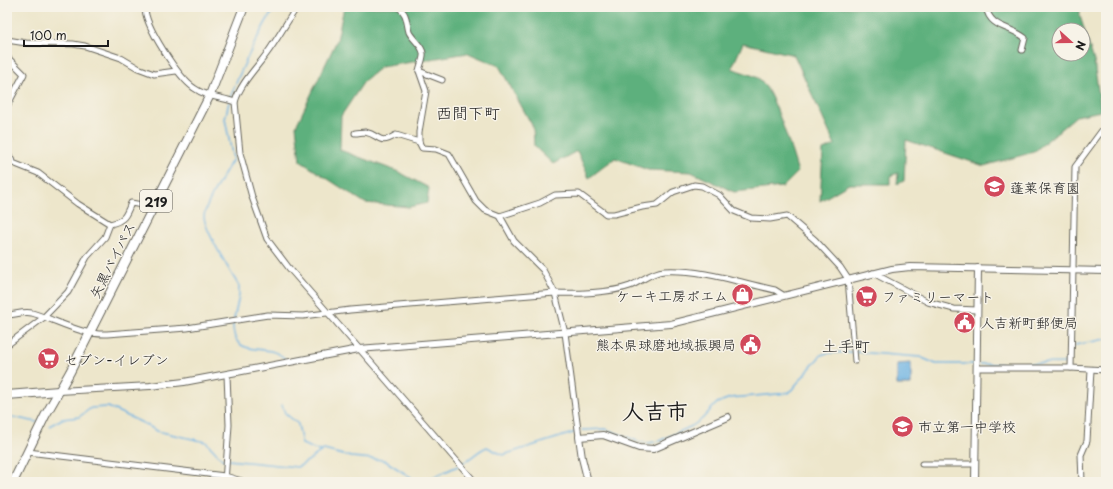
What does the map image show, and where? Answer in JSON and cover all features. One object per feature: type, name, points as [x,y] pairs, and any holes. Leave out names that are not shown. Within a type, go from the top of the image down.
[{"type":"highway","name":"矢黒バイパス","points":[[59,391],[210,95],[244,7]]},
{"type":"highway","points":[[7,395],[59,391]]},
{"type":"highway","name":"219","points":[[14,482],[59,391]]},
{"type":"street","points":[[146,7],[147,16],[154,33],[185,82],[194,89],[235,102]]},
{"type":"street","points":[[297,7],[272,46],[246,80],[237,95],[235,102],[240,153],[252,197],[268,239],[281,258],[475,482]]},
{"type":"street","points":[[398,7],[403,11],[408,21],[409,32],[422,50],[423,56],[419,71],[426,91],[419,132],[419,142],[422,148],[436,149],[449,154],[476,201],[486,210],[500,216],[514,241],[543,270],[555,293],[565,333],[582,458],[588,482]]},
{"type":"street","points":[[986,7],[990,18],[994,23],[1025,38],[1022,50]]},
{"type":"street","points":[[7,40],[26,43],[73,44],[85,46],[121,58],[138,68],[154,74],[176,70]]},
{"type":"street","points":[[7,56],[24,74],[7,106]]},
{"type":"street","points":[[419,71],[442,80]]},
{"type":"street","points":[[1071,368],[1075,167],[1106,125]]},
{"type":"street","points":[[355,133],[365,132],[380,140],[387,140],[396,135],[419,142]]},
{"type":"street","points":[[7,151],[13,163],[38,174],[89,212],[110,224],[120,222],[126,216],[131,203],[153,207]]},
{"type":"street","points":[[500,216],[540,203],[555,196],[579,194],[606,214],[614,214],[657,205],[673,192],[694,185],[702,186],[719,195],[727,206],[734,211],[751,218],[770,219],[787,216],[815,240],[840,267],[848,279],[855,361]]},
{"type":"street","points":[[7,345],[43,318],[68,292],[87,257],[105,237],[110,224]]},
{"type":"street","points":[[59,391],[150,386],[227,375],[359,349],[671,324],[873,273],[910,267],[1106,270]]},
{"type":"street","points":[[975,482],[978,268]]},
{"type":"street","points":[[7,315],[30,312],[43,318],[90,332],[107,334],[187,328],[268,315],[303,316],[350,310],[555,293],[584,294],[631,286],[654,274],[663,272],[707,274],[775,290],[783,295]]},
{"type":"street","points":[[873,273],[928,302],[948,307],[977,310]]},
{"type":"street","points":[[977,368],[1071,368],[1106,370]]},
{"type":"street","points":[[1082,482],[1081,455],[1087,441],[1091,370]]},
{"type":"street","points":[[225,479],[229,425],[227,375]]},
{"type":"street","points":[[579,437],[603,435],[639,448],[653,449],[728,417]]},
{"type":"street","points":[[28,452],[245,482]]},
{"type":"street","points":[[922,464],[975,464]]},
{"type":"green space","points":[[344,7],[1080,7],[1082,22],[1051,22],[1051,62],[1091,62],[1091,51],[1094,61],[1101,111],[1076,116],[1034,152],[984,166],[906,140],[904,181],[897,184],[898,173],[890,176],[890,184],[849,184],[820,201],[823,150],[835,145],[794,55],[743,43],[732,68],[758,78],[764,84],[776,107],[798,172],[783,187],[734,192],[691,172],[648,170],[615,158],[589,178],[577,151],[553,164],[534,146],[533,127],[499,66],[468,53],[381,67],[365,80],[341,116],[340,150],[399,172],[429,188],[427,203],[409,207],[365,203],[300,161],[296,126],[337,40]]},
{"type":"water","points":[[911,363],[911,385],[897,385],[897,364]]},
{"type":"waterway","points":[[230,98],[250,52],[275,7]]},
{"type":"waterway","points":[[229,102],[225,119],[233,159],[211,197],[204,217],[213,241],[239,286],[239,296],[234,319]]},
{"type":"waterway","points":[[233,322],[234,335],[238,342],[244,347],[270,351],[285,359]]},
{"type":"waterway","points":[[1075,345],[1106,339]]},
{"type":"waterway","points":[[582,430],[606,429],[640,442],[649,443],[659,441],[692,426],[702,419],[717,403],[730,398],[789,393],[821,355],[827,353],[852,352]]},
{"type":"waterway","points":[[855,352],[920,357],[936,364],[976,364]]},
{"type":"waterway","points":[[980,364],[1064,363],[1067,361],[1069,355]]},
{"type":"waterway","points":[[282,405],[285,413],[298,424],[302,444],[319,451],[324,450],[351,457],[384,460],[418,482]]},
{"type":"waterway","points":[[49,426],[62,419],[79,417],[91,408],[108,407],[157,431],[206,442],[222,459],[297,467],[322,451]]},
{"type":"waterway","points":[[7,416],[37,422]]},
{"type":"waterway","points":[[461,464],[487,447],[503,455],[576,432]]},
{"type":"waterway","points":[[422,482],[458,466]]},
{"type":"place","name":"蓬莱保育園","points":[[994,187]]},
{"type":"place","name":"ケーキ工房ポエム","points":[[743,295]]},
{"type":"place","name":"ファミリーマート","points":[[866,296]]},
{"type":"place","name":"人吉新町郵便局","points":[[965,322]]},
{"type":"place","name":"熊本県球磨地域振興局","points":[[751,344]]},
{"type":"place","name":"セブン-イレブン","points":[[49,359]]},
{"type":"place","name":"市立第一中学校","points":[[903,426]]},
{"type":"district","name":"西間下町","points":[[468,112]]},
{"type":"district","name":"土手町","points":[[846,345]]},
{"type":"district","name":"人吉市","points":[[655,409]]}]
